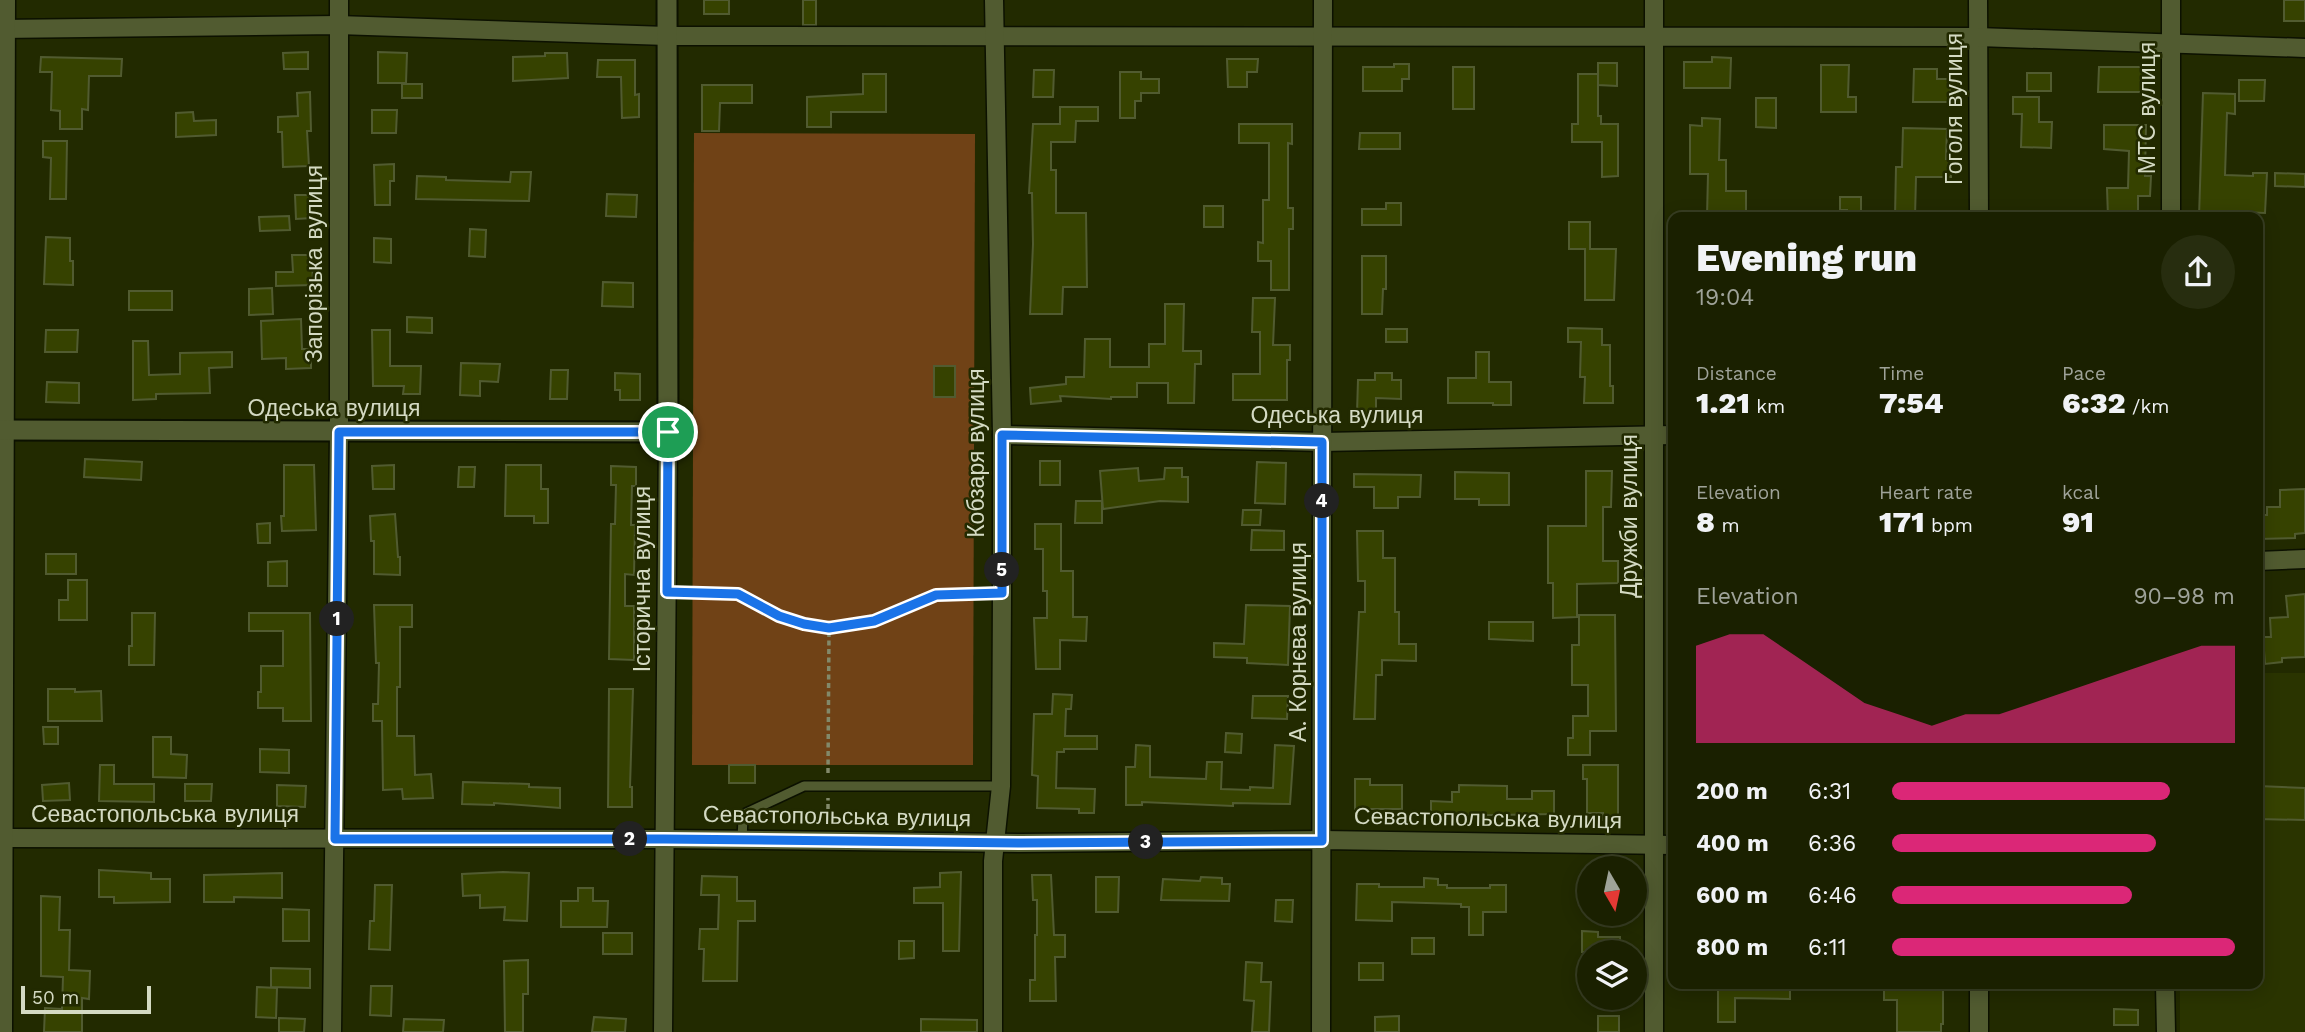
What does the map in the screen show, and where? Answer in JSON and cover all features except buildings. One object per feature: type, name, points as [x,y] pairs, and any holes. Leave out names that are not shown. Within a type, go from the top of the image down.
[{"type":"street","points":[[3,1032],[3,29],[6,0]]},
{"type":"street","name":"Запорізька вулиця","points":[[332,1032],[339,432],[339,0]]},
{"type":"street","name":"Історична вулиця","points":[[663,1032],[668,432],[667,0]]},
{"type":"street","name":"Кобзаря вулиця","points":[[993,1032],[994,842],[1001,786],[1002,593],[1002,435],[994,0]]},
{"type":"street","name":"А. Корнєва вулиця","points":[[1321,1032],[1323,0]]},
{"type":"street","name":"Дружби вулиця","points":[[1654,0],[1654,1032]]},
{"type":"street","name":"Гоголя вулиця","points":[[1978,0],[1979,212]]},
{"type":"street","name":"МТС вулиця","points":[[2171,0],[2171,212]]},
{"type":"street","points":[[3,29],[338,25],[667,36],[1978,37],[2305,48]]},
{"type":"street","name":"Одеська вулиця","points":[[3,430],[668,432]]},
{"type":"street","name":"Одеська вулиця","points":[[1002,435],[1322,442],[1668,435]]},
{"type":"street","points":[[2263,561],[2305,559]]},
{"type":"street","name":"Севастопольська вулиця","points":[[2,838],[1322,841],[1668,845]]},
{"type":"street","points":[[1979,989],[1979,1032]]},
{"type":"street","points":[[2165,989],[2166,1032]]},
{"type":"lane","points":[[742,840],[743,817],[748,812],[797,787],[1001,786]]},
{"type":"path","points":[[667,592],[738,594],[779,616],[829,628],[874,621],[936,595],[1002,593]]},
{"type":"path","points":[[828,841],[829,628]]},
{"type":"shaded area","points":[[694,133],[975,134],[973,765],[692,765]]},
{"type":"shaded area","points":[[2263,673],[2305,673],[2305,1032],[2180,1032],[2180,989],[2263,989]]},
{"type":"route","points":[[339,432],[668,432],[667,592],[738,594],[779,616],[829,628],[874,621],[936,595],[1002,593],[1002,435],[1322,442],[1322,841],[1021,843],[335,839],[339,432]]}]
